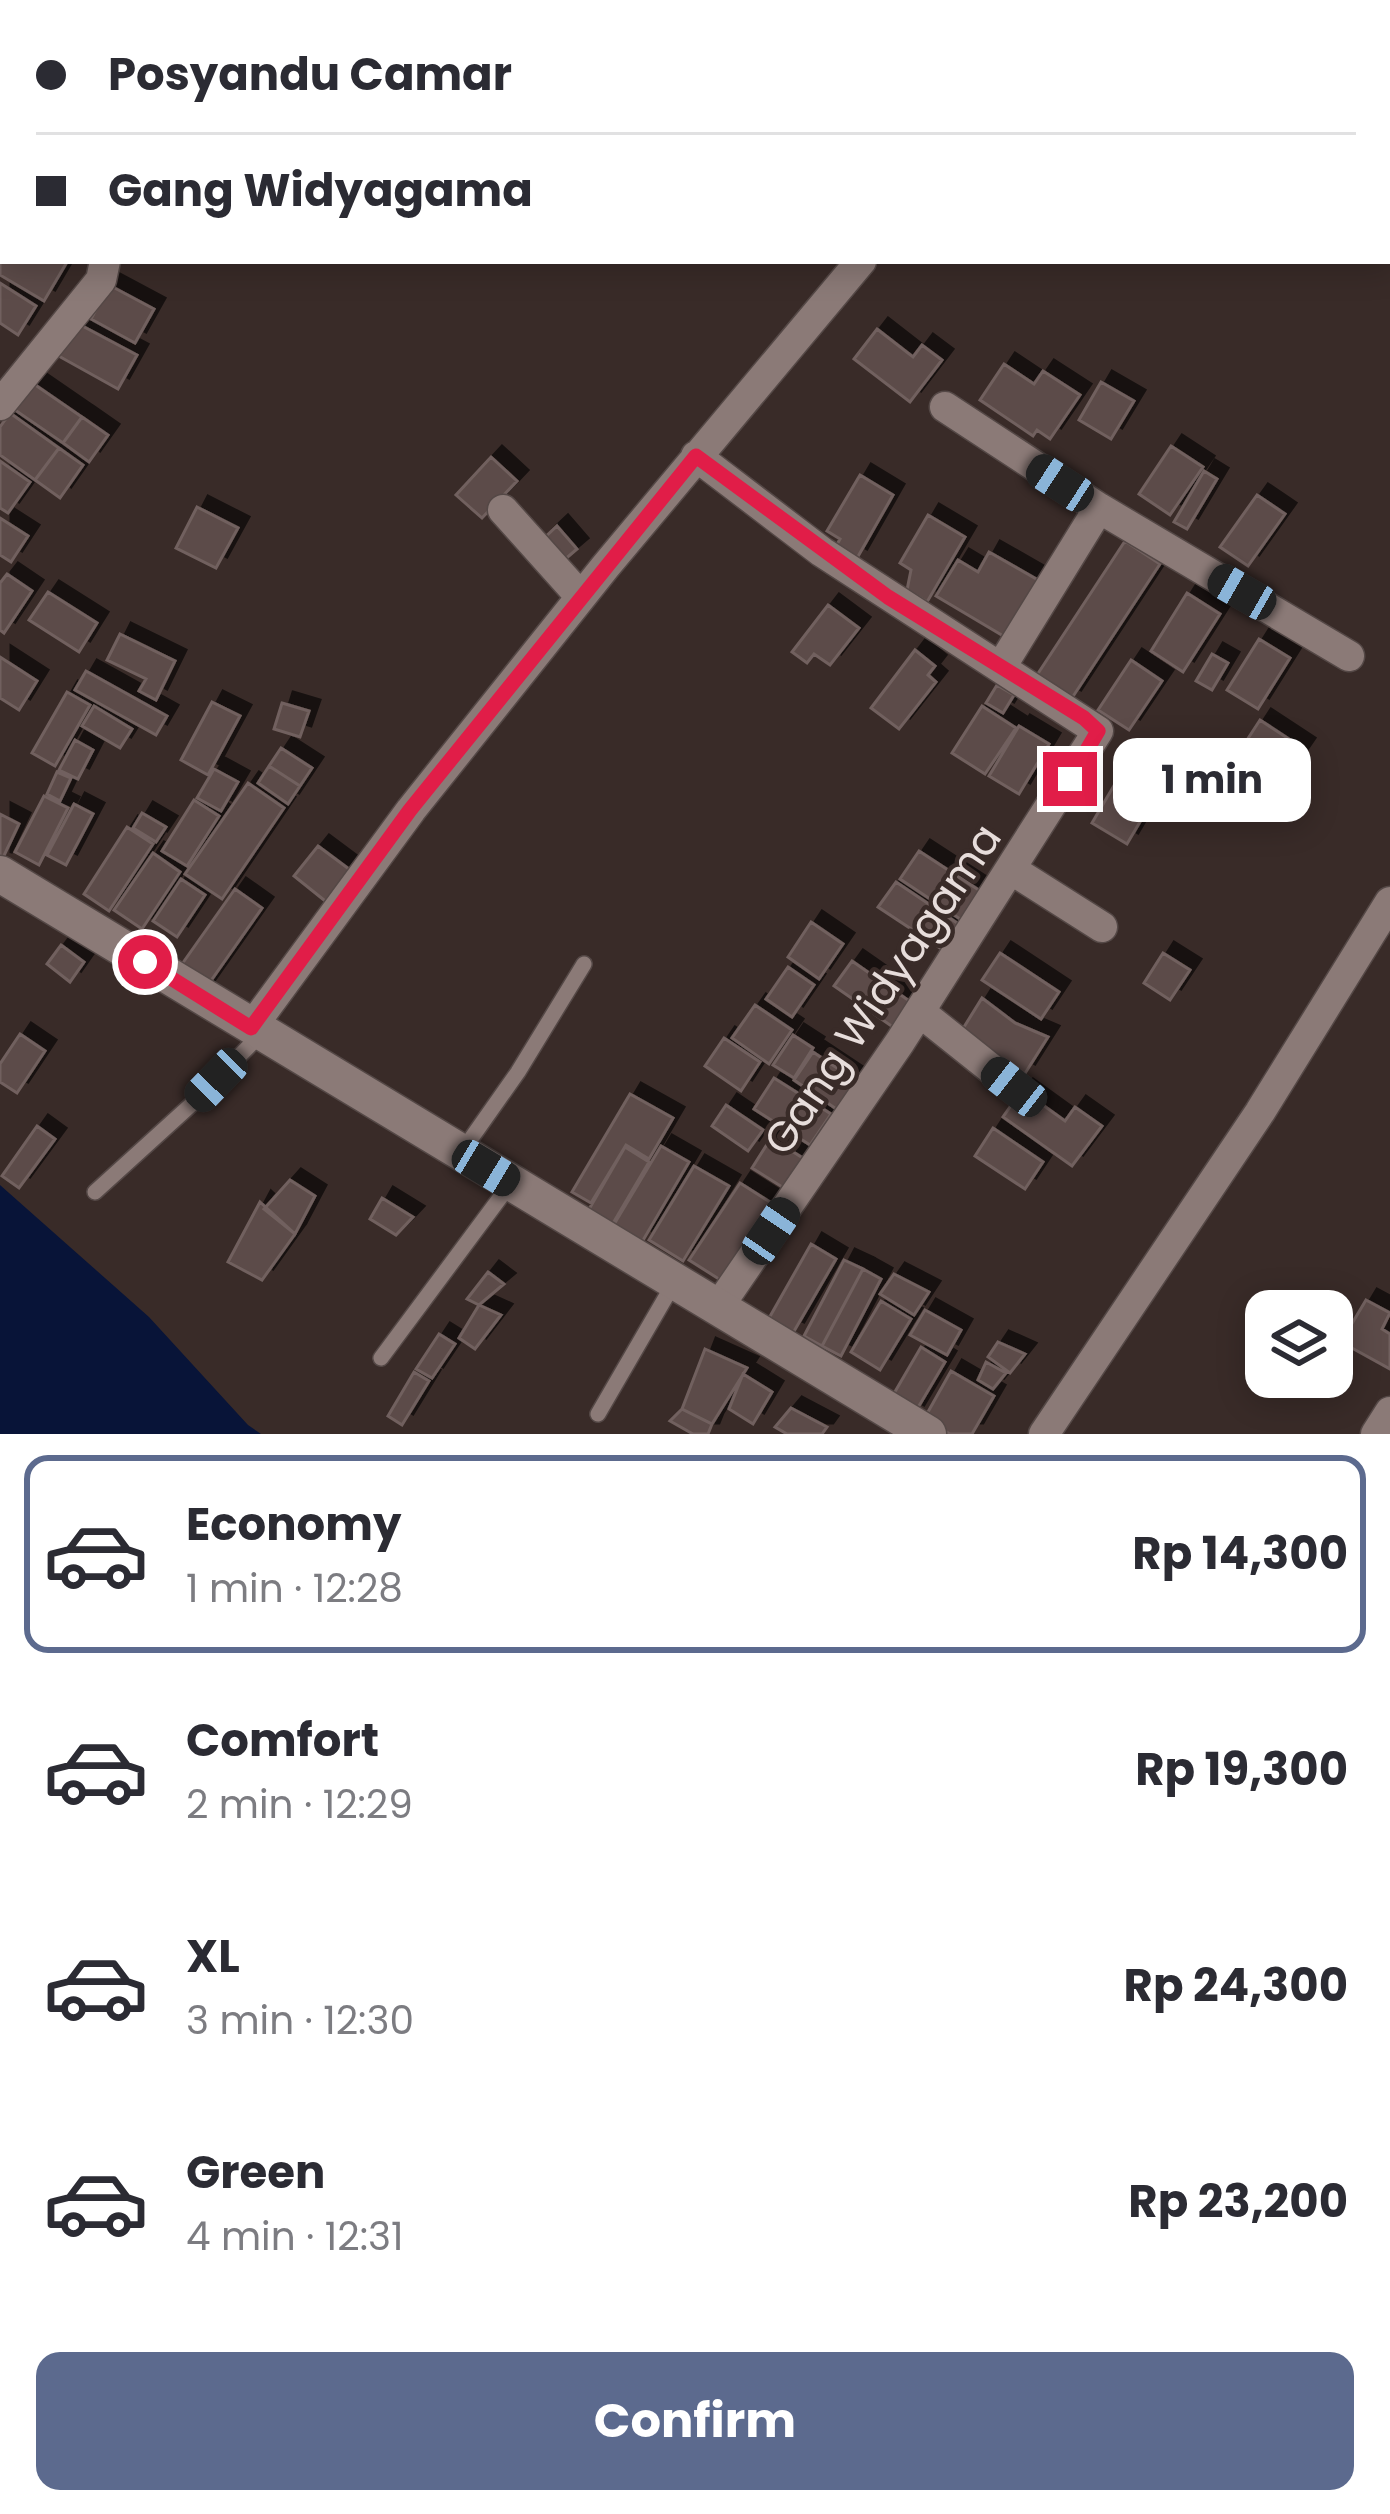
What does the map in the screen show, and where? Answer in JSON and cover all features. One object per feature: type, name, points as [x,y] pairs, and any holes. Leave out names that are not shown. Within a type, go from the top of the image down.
[{"type":"street","points":[[0,405],[101,280],[104,264]]},
{"type":"street","points":[[256,1031],[410,810],[696,456],[858,264]]},
{"type":"street","points":[[945,407],[1099,508],[1349,656]]},
{"type":"street","points":[[696,456],[822,552],[1001,667],[1099,508]]},
{"type":"street","points":[[502,510],[581,597]]},
{"type":"street","name":"Gang Widyagama","points":[[719,1306],[920,1012],[1098,731],[1001,667]]},
{"type":"street","points":[[1012,870],[1102,927]]},
{"type":"street","points":[[21,886],[928,1434]]},
{"type":"street","points":[[1044,1434],[1260,1112],[1390,902]]},
{"type":"street","points":[[920,1012],[1014,1087]]},
{"type":"street","points":[[1376,1434],[1390,1412]]},
{"type":"lane","points":[[461,1153],[584,964]]},
{"type":"lane","points":[[95,1192],[193,1103],[256,1031]]},
{"type":"lane","points":[[381,1358],[512,1183]]},
{"type":"lane","points":[[598,1414],[676,1280]]},
{"type":"water","points":[[0,1185],[149,1317],[261,1434],[0,1434]]},
{"type":"building","points":[[0,264],[66,264],[44,301],[0,275]]},
{"type":"building","points":[[0,283],[36,306],[18,335],[0,323]]},
{"type":"building","points":[[109,285],[154,309],[135,343],[91,319]]},
{"type":"building","points":[[73,321],[137,355],[118,389],[55,354]]},
{"type":"building","points":[[877,329],[913,357],[922,345],[942,360],[910,402],[854,359]]},
{"type":"building","points":[[1004,364],[1034,384],[1043,371],[1080,395],[1050,439],[1037,430],[1033,436],[980,400]]},
{"type":"building","points":[[31,382],[82,417],[63,443],[12,408]]},
{"type":"building","points":[[1101,382],[1134,401],[1111,439],[1079,420]]},
{"type":"building","points":[[10,413],[59,448],[35,480],[0,455],[0,427]]},
{"type":"building","points":[[82,417],[108,435],[89,462],[63,443]]},
{"type":"building","points":[[1171,446],[1203,467],[1170,515],[1139,494]]},
{"type":"building","points":[[59,448],[83,465],[60,498],[35,480]]},
{"type":"building","points":[[491,457],[517,481],[482,518],[456,495]]},
{"type":"building","points":[[0,461],[30,482],[8,513],[0,508]]},
{"type":"building","points":[[1204,471],[1217,479],[1187,529],[1174,522]]},
{"type":"building","points":[[860,475],[893,495],[856,560],[835,548],[840,539],[827,531]]},
{"type":"building","points":[[1257,495],[1285,514],[1248,566],[1220,547]]},
{"type":"building","points":[[197,507],[238,528],[216,568],[176,548]]},
{"type":"building","points":[[928,515],[965,537],[927,602],[907,590],[911,570],[900,563]]},
{"type":"building","points":[[0,518],[28,536],[11,562],[0,555]]},
{"type":"building","points":[[557,526],[577,549],[562,562],[542,540]]},
{"type":"building","points":[[1125,541],[1160,564],[1070,701],[1035,678]]},
{"type":"building","points":[[989,552],[1045,584],[1010,640],[936,596],[958,560],[978,572]]},
{"type":"building","points":[[7,574],[32,591],[4,633],[0,630],[0,583]]},
{"type":"building","points":[[48,592],[97,623],[79,652],[29,620]]},
{"type":"building","points":[[1187,593],[1220,614],[1183,672],[1151,651]]},
{"type":"building","points":[[828,605],[859,628],[830,665],[814,654],[807,663],[792,652]]},
{"type":"building","points":[[120,634],[175,661],[156,700],[139,691],[146,679],[107,660]]},
{"type":"building","points":[[1259,639],[1290,658],[1258,709],[1227,690]]},
{"type":"building","points":[[915,650],[935,666],[928,675],[936,682],[899,729],[871,708]]},
{"type":"building","points":[[1212,654],[1228,663],[1212,690],[1196,681]]},
{"type":"building","points":[[0,657],[37,681],[19,710],[0,698]]},
{"type":"building","points":[[1131,660],[1162,681],[1129,730],[1098,710]]},
{"type":"building","points":[[86,671],[167,716],[156,735],[75,690]]},
{"type":"building","points":[[997,685],[1014,695],[1003,713],[986,703]]},
{"type":"building","points":[[67,692],[90,705],[55,766],[32,753]]},
{"type":"building","points":[[212,702],[240,716],[208,775],[181,760]]},
{"type":"building","points":[[282,703],[309,711],[300,737],[274,729]]},
{"type":"building","points":[[94,706],[132,729],[120,748],[82,726]]},
{"type":"building","points":[[982,706],[1016,728],[985,774],[952,753]]},
{"type":"building","points":[[1260,720],[1304,749],[1282,781],[1267,772],[1248,801],[1219,783]]},
{"type":"building","points":[[1019,726],[1049,744],[1019,794],[989,776]]},
{"type":"building","points":[[75,740],[93,750],[78,779],[59,770]]},
{"type":"building","points":[[281,748],[312,768],[300,786],[269,766]]},
{"type":"building","points":[[269,766],[300,786],[288,804],[258,783]]},
{"type":"building","points":[[214,769],[238,782],[221,811],[197,798]]},
{"type":"building","points":[[57,772],[71,778],[60,801],[47,794]]},
{"type":"building","points":[[1119,777],[1154,798],[1127,844],[1092,823]]},
{"type":"building","points":[[248,783],[284,808],[222,899],[185,874]]},
{"type":"building","points":[[44,796],[68,808],[39,865],[15,852]]},
{"type":"building","points":[[194,800],[219,816],[187,866],[162,851]]},
{"type":"building","points":[[74,804],[93,814],[66,865],[47,855]]},
{"type":"building","points":[[142,813],[166,827],[156,842],[133,828]]},
{"type":"building","points":[[0,814],[19,824],[0,864]]},
{"type":"building","points":[[127,827],[153,844],[109,911],[84,894]]},
{"type":"building","points":[[318,846],[353,872],[329,904],[294,876]]},
{"type":"building","points":[[919,851],[991,898],[972,927],[900,879]]},
{"type":"building","points":[[153,853],[180,872],[142,929],[114,910]]},
{"type":"building","points":[[181,879],[205,895],[177,937],[153,921]]},
{"type":"building","points":[[896,882],[966,929],[949,954],[878,907]]},
{"type":"building","points":[[235,889],[262,908],[203,992],[175,974]]},
{"type":"building","points":[[811,922],[843,944],[819,979],[788,957]]},
{"type":"building","points":[[61,945],[84,962],[70,982],[47,964]]},
{"type":"building","points":[[1000,953],[1059,992],[1041,1019],[982,980]]},
{"type":"building","points":[[1163,953],[1190,970],[1170,1000],[1144,983]]},
{"type":"building","points":[[852,961],[918,1007],[900,1032],[834,986]]},
{"type":"building","points":[[788,967],[814,985],[792,1017],[766,999]]},
{"type":"building","points":[[982,998],[1015,1023],[1048,1037],[1024,1075],[959,1035]]},
{"type":"building","points":[[755,1005],[792,1030],[769,1064],[732,1038]]},
{"type":"building","points":[[20,1034],[45,1051],[17,1093],[0,1082],[0,1064]]},
{"type":"building","points":[[793,1035],[813,1048],[794,1078],[773,1065]]},
{"type":"building","points":[[724,1038],[760,1062],[741,1091],[705,1066]]},
{"type":"building","points":[[813,1052],[864,1086],[845,1115],[794,1080]]},
{"type":"building","points":[[774,1078],[831,1114],[810,1145],[754,1109]]},
{"type":"building","points":[[1022,1090],[1065,1121],[1075,1107],[1102,1126],[1072,1166],[1003,1117]]},
{"type":"building","points":[[630,1094],[673,1118],[649,1159],[626,1145],[591,1203],[572,1192]]},
{"type":"building","points":[[726,1105],[763,1130],[748,1151],[712,1126]]},
{"type":"building","points":[[37,1126],[55,1139],[19,1188],[2,1176]]},
{"type":"building","points":[[993,1128],[1043,1162],[1025,1189],[975,1156]]},
{"type":"building","points":[[771,1138],[806,1160],[787,1190],[752,1168]]},
{"type":"building","points":[[661,1146],[689,1162],[642,1242],[613,1226]]},
{"type":"building","points":[[625,1147],[649,1162],[612,1225],[588,1211]]},
{"type":"building","points":[[694,1166],[729,1186],[683,1261],[649,1240]]},
{"type":"building","points":[[290,1180],[315,1196],[295,1234],[264,1209]]},
{"type":"building","points":[[740,1183],[773,1204],[722,1281],[689,1260]]},
{"type":"building","points":[[382,1198],[413,1217],[396,1235],[370,1219]]},
{"type":"building","points":[[260,1202],[295,1234],[262,1280],[228,1262]]},
{"type":"building","points":[[811,1244],[836,1259],[793,1333],[768,1320]]},
{"type":"building","points":[[844,1260],[863,1269],[822,1346],[804,1336]]},
{"type":"building","points":[[863,1269],[881,1279],[841,1356],[822,1346]]},
{"type":"building","points":[[488,1272],[504,1284],[479,1305],[467,1299]]},
{"type":"building","points":[[894,1274],[929,1292],[914,1315],[880,1294]]},
{"type":"building","points":[[1366,1300],[1390,1313],[1382,1329],[1390,1334],[1390,1369],[1353,1349],[1353,1322]]},
{"type":"building","points":[[881,1301],[911,1319],[880,1370],[851,1352]]},
{"type":"building","points":[[479,1305],[501,1315],[475,1349],[459,1338]]},
{"type":"building","points":[[925,1310],[961,1330],[947,1355],[910,1335]]},
{"type":"building","points":[[439,1334],[455,1344],[432,1378],[416,1369]]},
{"type":"building","points":[[998,1342],[1025,1354],[1010,1373],[988,1357]]},
{"type":"building","points":[[921,1347],[945,1362],[913,1416],[889,1402]]},
{"type":"building","points":[[705,1349],[747,1368],[712,1424],[682,1409]]},
{"type":"building","points":[[986,1362],[1006,1373],[993,1389],[978,1380]]},
{"type":"building","points":[[951,1371],[994,1396],[972,1434],[950,1434],[924,1419]]},
{"type":"building","points":[[414,1372],[429,1381],[402,1425],[388,1416]]},
{"type":"building","points":[[743,1374],[772,1392],[753,1424],[729,1409]]},
{"type":"building","points":[[791,1408],[827,1427],[822,1434],[787,1434],[775,1427]]},
{"type":"building","points":[[682,1409],[712,1424],[708,1434],[693,1434],[670,1421]]},
{"type":"route","points":[[145,962],[251,1028],[410,810],[696,456],[888,597],[1084,718],[1098,731],[1070,779]]}]
